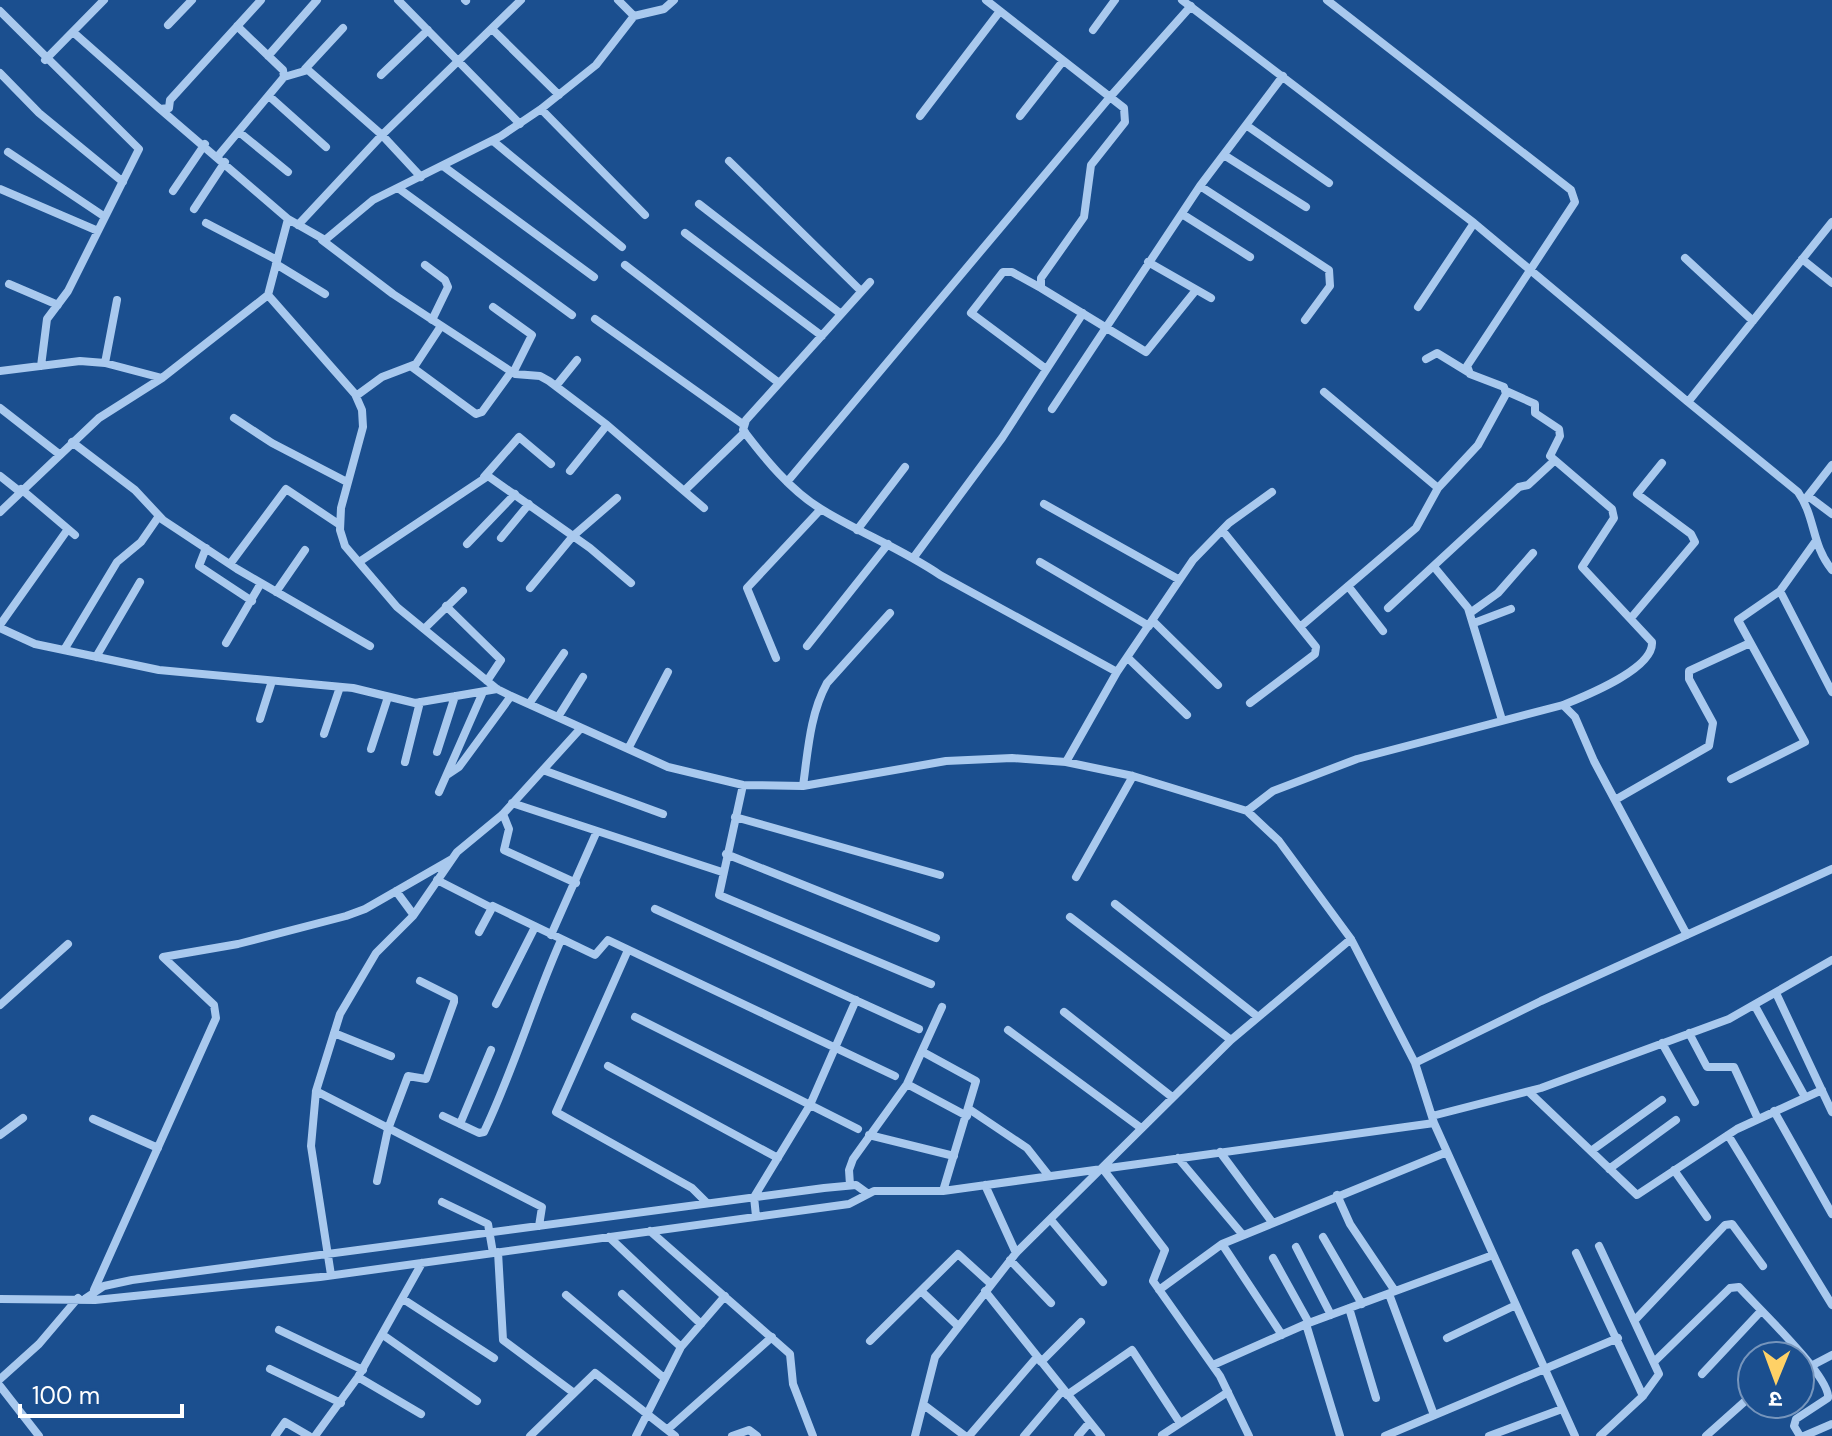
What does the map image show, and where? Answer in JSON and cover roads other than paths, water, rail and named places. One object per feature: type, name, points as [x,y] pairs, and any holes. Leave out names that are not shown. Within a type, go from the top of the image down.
[{"type":"street","points":[[45,60],[104,0]]},
{"type":"street","points":[[168,25],[192,0]]},
{"type":"street","points":[[160,109],[169,108],[170,100],[259,0]]},
{"type":"street","points":[[268,56],[317,0]]},
{"type":"street","points":[[398,0],[520,124]]},
{"type":"street","points":[[298,225],[382,135],[521,0]]},
{"type":"street","points":[[618,0],[634,16]]},
{"type":"street","points":[[322,240],[373,200],[493,141],[520,124],[596,65],[634,16],[664,9],[674,0]]},
{"type":"street","points":[[986,0],[1124,108],[1125,122],[1093,161],[1085,214],[1041,278],[1041,288]]},
{"type":"street","points":[[1093,30],[1115,0]]},
{"type":"street","points":[[1182,0],[1474,223],[1806,498],[1832,514]]},
{"type":"street","points":[[1327,0],[1571,190],[1575,202],[1469,362],[1468,372]]},
{"type":"street","points":[[787,482],[1110,97],[1191,6]]},
{"type":"street","points":[[0,11],[45,60],[138,145],[139,152],[58,305],[47,319],[41,366]]},
{"type":"street","points":[[920,116],[1000,11]]},
{"type":"street","points":[[237,26],[283,70],[284,77]]},
{"type":"street","points":[[194,209],[239,132],[284,77],[305,69],[343,28]]},
{"type":"street","points":[[492,29],[559,95]]},
{"type":"street","points":[[381,75],[428,30]]},
{"type":"street","points":[[73,32],[288,219],[322,240],[396,297],[512,372],[544,377],[607,425],[704,508]]},
{"type":"street","points":[[1020,116],[1063,61]]},
{"type":"street","points":[[305,69],[382,135],[421,177]]},
{"type":"street","points":[[0,73],[39,113],[123,182]]},
{"type":"street","points":[[1052,409],[1200,186],[1283,76]]},
{"type":"street","points":[[269,96],[326,147]]},
{"type":"street","points":[[541,109],[645,215]]},
{"type":"street","points":[[1246,125],[1329,183]]},
{"type":"street","points":[[239,132],[288,172]]},
{"type":"street","points":[[493,141],[622,247]]},
{"type":"street","points":[[173,191],[205,144]]},
{"type":"street","points":[[8,152],[105,217]]},
{"type":"street","points":[[1224,155],[1306,207]]},
{"type":"street","points":[[729,161],[861,291]]},
{"type":"street","points":[[443,166],[594,277]]},
{"type":"street","points":[[1200,186],[1329,270],[1330,286],[1305,320]]},
{"type":"street","points":[[398,188],[572,315]]},
{"type":"street","points":[[0,189],[98,231]]},
{"type":"street","points":[[699,204],[841,314]]},
{"type":"street","points":[[1182,214],[1250,257]]},
{"type":"street","points":[[0,512],[99,418],[162,378],[268,295],[288,219]]},
{"type":"street","points":[[206,223],[277,262],[325,294]]},
{"type":"street","points":[[1418,307],[1474,223]]},
{"type":"street","points":[[1688,402],[1832,223]]},
{"type":"street","points":[[685,233],[822,336]]},
{"type":"street","points":[[1685,258],[1753,321]]},
{"type":"street","points":[[1802,259],[1832,283]]},
{"type":"street","points":[[1148,262],[1211,298]]},
{"type":"street","points":[[425,265],[445,280],[448,287],[432,320]]},
{"type":"street","points":[[625,265],[779,383]]},
{"type":"street","points":[[1046,369],[971,313],[1003,272],[1012,272],[1041,288],[1146,352],[1196,290]]},
{"type":"street","points":[[684,491],[744,429],[779,383],[870,282]]},
{"type":"street","points":[[9,284],[58,305]]},
{"type":"street","points":[[268,295],[356,396],[362,410],[363,427],[347,482],[340,525],[345,546],[397,607],[497,689],[668,767],[743,785],[803,786],[932,764],[1012,758],[1066,762],[1133,776],[1193,791],[1247,811],[1279,841],[1351,939],[1415,1063],[1433,1120],[1575,1436]]},
{"type":"street","points":[[105,363],[117,300]]},
{"type":"street","points":[[412,367],[476,414],[482,412],[512,372],[532,335],[493,307]]},
{"type":"street","points":[[914,557],[968,487],[1083,313]]},
{"type":"street","points":[[595,319],[744,429],[787,482],[821,509],[914,557],[1117,672]]},
{"type":"street","points":[[356,396],[387,376],[412,367],[441,326]]},
{"type":"street","points":[[1247,811],[1263,797],[1357,759],[1563,705],[1615,681],[1649,655],[1652,642],[1582,567],[1614,518],[1614,512],[1550,455],[1560,436],[1559,429],[1535,413],[1535,404],[1468,372],[1437,353],[1426,359]]},
{"type":"street","points":[[556,386],[577,360]]},
{"type":"street","points":[[0,371],[80,361],[105,363],[162,378]]},
{"type":"street","points":[[1300,627],[1416,528],[1438,488],[1472,453],[1506,401],[1506,391]]},
{"type":"street","points":[[1324,392],[1438,488]]},
{"type":"street","points":[[0,408],[59,454]]},
{"type":"street","points":[[234,418],[278,447],[347,482]]},
{"type":"street","points":[[570,471],[607,425]]},
{"type":"street","points":[[359,562],[402,537],[484,477],[519,437],[551,464]]},
{"type":"street","points":[[72,442],[135,490],[159,516],[230,564],[370,646]]},
{"type":"street","points":[[1388,608],[1435,568],[1519,487],[1528,485],[1554,461]]},
{"type":"street","points":[[1631,618],[1695,542],[1691,534],[1637,494],[1662,463]]},
{"type":"street","points":[[1832,465],[1806,498],[1815,542],[1832,570]]},
{"type":"street","points":[[857,530],[905,467]]},
{"type":"street","points":[[0,476],[72,532],[0,627],[35,644],[169,672],[340,687],[420,702],[497,689]]},
{"type":"street","points":[[484,477],[492,477],[631,583]]},
{"type":"street","points":[[230,564],[286,489],[340,525]]},
{"type":"street","points":[[1066,762],[1117,672],[1178,579],[1222,530],[1272,492]]},
{"type":"street","points":[[467,544],[515,494]]},
{"type":"street","points":[[530,588],[573,536],[617,498]]},
{"type":"street","points":[[501,538],[529,504]]},
{"type":"street","points":[[1044,504],[1178,579]]},
{"type":"street","points":[[776,658],[747,588],[821,509]]},
{"type":"street","points":[[64,650],[117,562],[141,542],[159,516]]},
{"type":"street","points":[[1222,530],[1316,647],[1315,654],[1250,703]]},
{"type":"street","points":[[1731,779],[1805,742],[1738,617],[1780,591],[1815,542]]},
{"type":"street","points":[[807,646],[888,544]]},
{"type":"street","points":[[206,548],[199,566],[252,601]]},
{"type":"street","points":[[276,592],[305,550]]},
{"type":"street","points":[[1470,613],[1498,593],[1533,553]]},
{"type":"street","points":[[1040,562],[1151,624],[1218,685]]},
{"type":"street","points":[[1435,568],[1470,613],[1502,720]]},
{"type":"street","points":[[96,657],[140,582]]},
{"type":"street","points":[[226,643],[261,583]]},
{"type":"street","points":[[1348,586],[1383,631]]},
{"type":"street","points":[[424,629],[463,591]]},
{"type":"street","points":[[1780,591],[1832,692]]},
{"type":"street","points":[[446,606],[500,658],[500,665],[487,681]]},
{"type":"street","points":[[1474,623],[1511,609]]},
{"type":"street","points":[[803,786],[816,705],[827,683],[890,613]]},
{"type":"street","points":[[1615,800],[1709,746],[1713,723],[1689,679],[1689,671],[1750,643]]},
{"type":"street","points":[[529,704],[564,653]]},
{"type":"street","points":[[1128,658],[1187,715]]},
{"type":"street","points":[[628,749],[668,672]]},
{"type":"street","points":[[558,717],[583,677]]},
{"type":"street","points":[[260,719],[272,681]]},
{"type":"street","points":[[324,734],[340,687]]},
{"type":"street","points":[[439,792],[483,692]]},
{"type":"street","points":[[437,752],[455,696]]},
{"type":"street","points":[[446,775],[459,767],[511,696]]},
{"type":"street","points":[[371,749],[388,697]]},
{"type":"street","points":[[405,762],[420,702]]},
{"type":"street","points":[[1563,705],[1575,717],[1687,935]]},
{"type":"street","points":[[94,1290],[217,1011],[165,963],[166,954],[238,944],[331,921],[365,909],[452,859],[503,814],[581,728]]},
{"type":"street","points":[[543,770],[663,814]]},
{"type":"street","points":[[1076,877],[1133,776]]},
{"type":"street","points":[[743,785],[718,892],[721,896],[931,984]]},
{"type":"street","points":[[512,803],[722,872]]},
{"type":"street","points":[[503,814],[509,829],[504,850],[576,883]]},
{"type":"street","points":[[735,817],[940,875]]},
{"type":"street","points":[[551,935],[597,831]]},
{"type":"street","points":[[726,854],[936,938]]},
{"type":"street","points":[[331,1275],[311,1161],[316,1091],[340,1014],[376,953],[413,914],[452,859]]},
{"type":"street","points":[[1415,1063],[1832,869]]},
{"type":"street","points":[[437,880],[597,955],[606,940],[895,1076]]},
{"type":"street","points":[[396,891],[413,914]]},
{"type":"street","points":[[1115,904],[1258,1017]]},
{"type":"street","points":[[479,932],[490,907]]},
{"type":"street","points":[[655,909],[919,1029]]},
{"type":"street","points":[[1070,917],[1231,1040]]},
{"type":"street","points":[[496,1004],[535,927]]},
{"type":"street","points":[[927,1436],[916,1432],[935,1357],[1013,1257],[1231,1040],[1351,939]]},
{"type":"street","points":[[443,1116],[479,1133],[484,1132],[513,1072],[527,1020],[561,940]]},
{"type":"street","points":[[0,1005],[68,944]]},
{"type":"street","points":[[628,950],[556,1112],[692,1188],[707,1203]]},
{"type":"street","points":[[0,1299],[95,1300],[331,1275],[849,1204],[867,1193],[883,1189],[943,1191],[1433,1120],[1529,1092],[1689,1033],[1755,1006],[1832,960]]},
{"type":"street","points":[[377,1181],[388,1129],[408,1076],[426,1079],[454,1002],[454,998],[420,981]]},
{"type":"street","points":[[1776,993],[1822,1090],[1829,1097],[1832,1112]]},
{"type":"street","points":[[756,1216],[754,1197],[810,1105],[856,1000]]},
{"type":"street","points":[[1755,1006],[1805,1097]]},
{"type":"street","points":[[848,1185],[851,1165],[907,1084],[942,1007]]},
{"type":"street","points":[[1064,1012],[1172,1097]]},
{"type":"street","points":[[635,1017],[858,1129]]},
{"type":"street","points":[[1008,1030],[1141,1128]]},
{"type":"street","points":[[334,1033],[391,1056]]},
{"type":"street","points":[[1689,1033],[1707,1067],[1734,1067],[1758,1119]]},
{"type":"street","points":[[1662,1043],[1695,1102]]},
{"type":"street","points":[[460,1124],[491,1050]]},
{"type":"street","points":[[923,1052],[976,1081],[943,1191]]},
{"type":"street","points":[[608,1066],[778,1158]]},
{"type":"street","points":[[907,1084],[968,1112],[1027,1148],[1049,1176]]},
{"type":"street","points":[[1529,1092],[1637,1195],[1728,1135],[1822,1090]]},
{"type":"street","points":[[316,1091],[542,1207],[539,1226]]},
{"type":"street","points":[[1591,1151],[1662,1100]]},
{"type":"street","points":[[1774,1111],[1832,1214]]},
{"type":"street","points":[[0,1135],[23,1118]]},
{"type":"street","points":[[93,1119],[158,1148]]},
{"type":"street","points":[[1609,1169],[1676,1120]]},
{"type":"street","points":[[869,1135],[954,1156]]},
{"type":"street","points":[[1728,1135],[1832,1305]]},
{"type":"street","points":[[1220,1152],[1272,1222]]},
{"type":"street","points":[[1159,1290],[1222,1244],[1242,1234],[1447,1152]]},
{"type":"street","points":[[1178,1158],[1242,1234]]},
{"type":"street","points":[[1102,1169],[1165,1250],[1164,1258],[1152,1277],[1213,1365],[1246,1435]]},
{"type":"street","points":[[1674,1170],[1707,1217]]},
{"type":"street","points":[[985,1185],[1013,1257],[1051,1303]]},
{"type":"street","points":[[0,1379],[39,1344],[82,1298],[94,1290],[132,1280],[830,1187],[859,1186],[867,1193]]},
{"type":"street","points":[[1337,1195],[1350,1224],[1392,1293],[1434,1415]]},
{"type":"street","points":[[442,1202],[486,1223],[495,1253],[503,1340],[574,1393]]},
{"type":"street","points":[[1051,1220],[1103,1282]]},
{"type":"street","points":[[1635,1320],[1725,1225],[1732,1224],[1763,1266]]},
{"type":"street","points":[[650,1231],[791,1357],[793,1384],[813,1436]]},
{"type":"street","points":[[609,1237],[701,1324]]},
{"type":"street","points":[[1323,1237],[1362,1304]]},
{"type":"street","points":[[1222,1244],[1282,1335]]},
{"type":"street","points":[[1599,1246],[1659,1374],[1643,1396],[1600,1436]]},
{"type":"street","points":[[1296,1247],[1331,1315]]},
{"type":"street","points":[[870,1341],[960,1253],[1101,1436]]},
{"type":"street","points":[[1576,1253],[1643,1396]]},
{"type":"street","points":[[1213,1365],[1307,1324],[1493,1255]]},
{"type":"street","points":[[1273,1258],[1307,1324],[1340,1436]]},
{"type":"street","points":[[315,1436],[360,1373],[422,1263]]},
{"type":"street","points":[[1655,1361],[1730,1288],[1739,1287],[1786,1340]]},
{"type":"street","points":[[921,1291],[957,1325]]},
{"type":"street","points":[[622,1294],[681,1347]]},
{"type":"street","points":[[566,1295],[664,1378]]},
{"type":"street","points":[[636,1436],[681,1347],[725,1296]]},
{"type":"street","points":[[403,1299],[494,1358]]},
{"type":"street","points":[[1447,1338],[1516,1305]]},
{"type":"street","points":[[1349,1308],[1376,1398]]},
{"type":"street","points":[[1702,1374],[1761,1311]]},
{"type":"street","points":[[924,1405],[967,1436],[1039,1359],[1081,1322]]},
{"type":"street","points":[[279,1330],[360,1373],[421,1414]]},
{"type":"street","points":[[383,1335],[477,1401]]},
{"type":"street","points":[[668,1429],[772,1337]]},
{"type":"street","points":[[1385,1436],[1618,1338]]},
{"type":"street","points":[[1024,1436],[1065,1392],[1132,1350],[1180,1423]]},
{"type":"street","points":[[270,1369],[341,1403]]},
{"type":"street","points":[[530,1436],[595,1373],[675,1436]]},
{"type":"street","points":[[1816,1374],[1829,1396],[1816,1405]]},
{"type":"street","points":[[0,1386],[39,1436]]},
{"type":"street","points":[[1162,1435],[1228,1392]]},
{"type":"street","points":[[1489,1436],[1562,1409]]},
{"type":"street","points":[[1706,1436],[1736,1409]]},
{"type":"street","points":[[275,1436],[285,1422],[309,1436]]},
{"type":"street","points":[[1078,1436],[1089,1423]]},
{"type":"street","points":[[1802,1436],[1832,1424]]},
{"type":"street","points":[[732,1436],[749,1430],[757,1436]]}]
